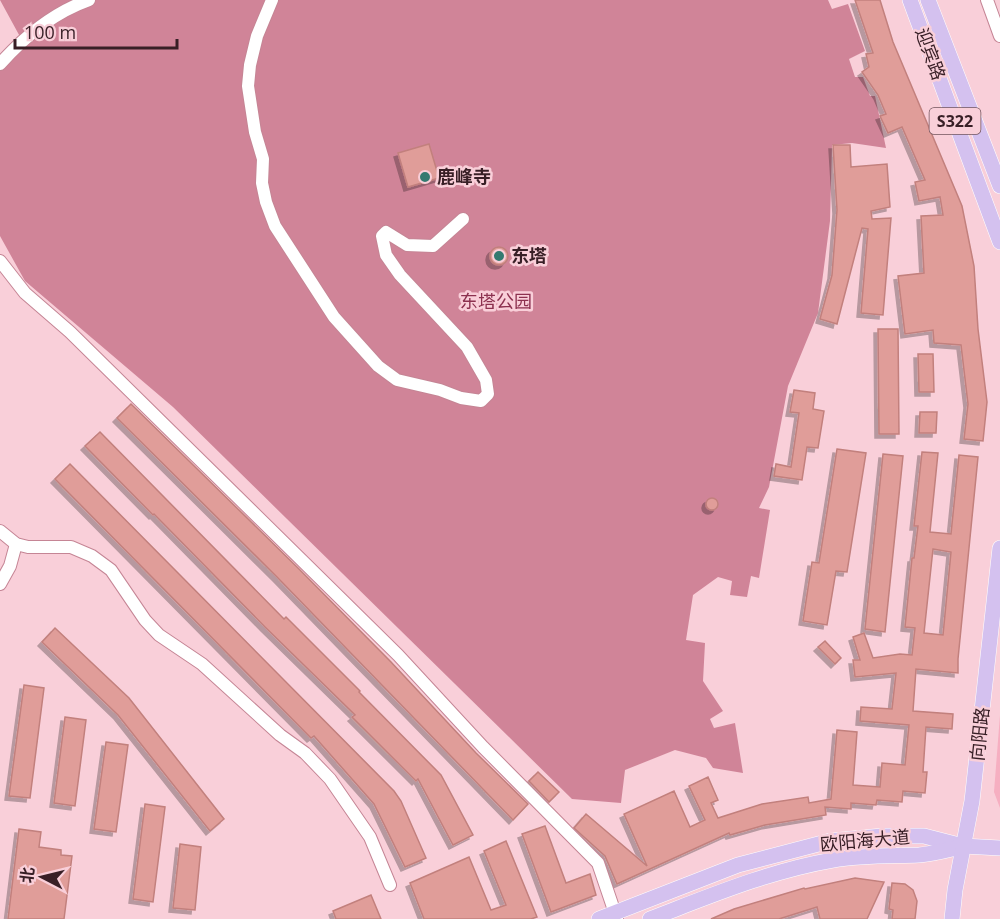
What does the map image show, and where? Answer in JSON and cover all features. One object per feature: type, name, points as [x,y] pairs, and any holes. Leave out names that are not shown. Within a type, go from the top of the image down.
[{"type":"main road","name":"迎宾路","points":[[910,0],[1000,242]]},
{"type":"main road","name":"迎宾路","points":[[928,0],[1000,186]]},
{"type":"main road","name":"向阳路","points":[[952,919],[955,890],[972,801],[1000,548]]},
{"type":"main road","name":"欧阳海大道","points":[[600,919],[616,916],[738,865],[830,841],[882,836],[924,836],[963,846]]},
{"type":"main road","name":"欧阳海大道","points":[[650,919],[744,882],[789,870],[834,860],[884,855],[922,855],[963,846]]},
{"type":"main road","points":[[963,846],[1000,848]]},
{"type":"street","points":[[0,64],[15,47],[44,25],[76,4],[89,0]]},
{"type":"street","points":[[272,0],[257,36],[248,86],[255,132],[263,159],[262,183],[275,226],[334,316],[378,366],[397,380],[440,390],[461,398],[481,401],[488,394],[486,380],[467,346],[400,275],[386,255],[382,236],[386,232],[407,245],[433,246],[463,219]]},
{"type":"street","points":[[987,0],[1000,36]]},
{"type":"street","points":[[0,261],[25,294],[86,347],[390,646],[483,747],[598,863],[616,916]]},
{"type":"street","points":[[0,531],[15,544],[28,547],[71,547],[92,556],[111,570],[145,620],[159,635],[202,664],[280,735],[305,753],[330,779],[370,837],[390,885]]},
{"type":"street","points":[[0,584],[10,566],[15,544]]},
{"type":"shaded area","points":[[1000,715],[1000,808],[994,792]]},
{"type":"green space","name":"东塔公园","points":[[0,0],[828,0],[832,9],[848,4],[865,51],[849,59],[855,77],[863,77],[870,96],[875,96],[886,148],[852,143],[832,145],[830,221],[818,313],[788,386],[769,487],[759,508],[770,510],[759,578],[751,576],[747,597],[730,595],[732,581],[718,577],[693,595],[686,640],[705,643],[703,681],[723,711],[710,719],[714,728],[735,723],[743,773],[713,768],[706,758],[675,750],[625,770],[621,803],[572,799],[173,407],[25,281],[0,236],[0,67],[24,44]]},
{"type":"building","points":[[855,0],[880,0],[893,42],[962,206],[974,266],[978,329],[987,402],[983,441],[964,439],[968,404],[961,345],[934,343],[933,330],[905,334],[898,276],[924,273],[921,216],[943,215],[940,197],[919,201],[915,182],[925,180],[902,127],[888,133],[880,116],[886,114],[878,95],[862,72],[869,67],[866,54],[873,53]]},
{"type":"building","points":[[429,144],[439,178],[408,187],[398,153]]},
{"type":"building","points":[[833,145],[850,145],[851,167],[887,164],[890,207],[871,211],[872,219],[891,218],[883,315],[861,313],[868,229],[862,228],[837,324],[820,319],[832,275],[837,210]]},
{"type":"building","points":[[495,247],[503,247],[508,252],[506,263],[495,265],[490,260],[490,252]]},
{"type":"building","points":[[878,329],[898,329],[899,434],[879,434]]},
{"type":"building","points":[[918,354],[933,354],[934,392],[919,392]]},
{"type":"building","points":[[794,390],[815,393],[813,409],[824,411],[818,448],[807,447],[802,480],[774,476],[776,464],[791,467],[799,413],[790,412]]},
{"type":"building","points":[[131,404],[298,568],[528,804],[513,820],[277,577],[117,418]]},
{"type":"building","points":[[920,412],[937,412],[936,433],[919,433]]},
{"type":"building","points":[[100,432],[441,775],[473,835],[453,845],[418,779],[416,781],[352,717],[355,715],[85,446]]},
{"type":"building","points":[[837,449],[866,453],[847,572],[836,571],[827,625],[803,621],[812,562],[819,563]]},
{"type":"building","points":[[922,452],[938,453],[930,532],[951,534],[959,455],[978,457],[958,673],[916,669],[913,711],[953,714],[952,729],[926,727],[923,772],[927,772],[925,793],[903,791],[902,802],[877,800],[876,805],[851,803],[851,809],[825,807],[826,815],[765,825],[730,835],[729,833],[617,884],[605,856],[574,828],[586,814],[647,866],[624,814],[674,791],[690,827],[705,820],[689,786],[708,777],[718,800],[711,803],[718,818],[762,804],[808,797],[809,803],[831,799],[837,730],[857,732],[853,785],[880,787],[882,763],[905,765],[909,725],[860,721],[861,707],[892,709],[896,673],[855,677],[853,660],[860,660],[853,637],[864,633],[873,658],[900,654],[912,655],[915,628],[905,627],[912,558],[914,558],[918,526],[914,526]],"holes":[[[933,549],[951,552],[943,635],[924,633]]]},
{"type":"building","points":[[883,454],[903,456],[885,632],[865,629]]},
{"type":"building","points":[[70,464],[394,791],[401,801],[426,858],[405,867],[374,804],[314,736],[311,738],[55,479]]},
{"type":"building","points":[[714,498],[717,499],[717,509],[710,510],[707,509],[706,502],[707,499]]},
{"type":"building","points":[[55,628],[129,698],[224,819],[210,831],[118,715],[42,642]]},
{"type":"building","points":[[825,641],[841,658],[835,664],[818,647]]},
{"type":"building","points":[[24,685],[44,688],[30,798],[9,796]]},
{"type":"building","points":[[65,717],[86,720],[75,806],[54,803]]},
{"type":"building","points":[[106,742],[128,745],[116,832],[94,829]]},
{"type":"building","points":[[538,772],[559,792],[549,802],[529,781]]},
{"type":"building","points":[[145,804],[165,807],[153,902],[133,899]]},
{"type":"building","points":[[545,826],[566,883],[590,874],[596,895],[551,912],[522,834]]},
{"type":"building","points":[[19,829],[41,832],[39,847],[61,850],[61,855],[72,856],[64,919],[8,919]]},
{"type":"building","points":[[506,841],[537,917],[531,919],[424,919],[410,883],[469,857],[491,910],[506,905],[484,851]]},
{"type":"building","points":[[180,844],[201,847],[195,910],[173,908]]},
{"type":"building","points":[[855,878],[884,882],[867,919],[820,919],[817,907],[779,919],[711,919],[734,909],[804,888]]},
{"type":"building","points":[[892,883],[905,884],[913,890],[917,901],[915,919],[892,919],[893,910],[889,909]]},
{"type":"building","points":[[371,895],[381,919],[336,919],[333,911]]},
{"type":"place","name":"鹿峰寺","points":[[425,177]]},
{"type":"place","name":"东塔","points":[[499,256]]}]
